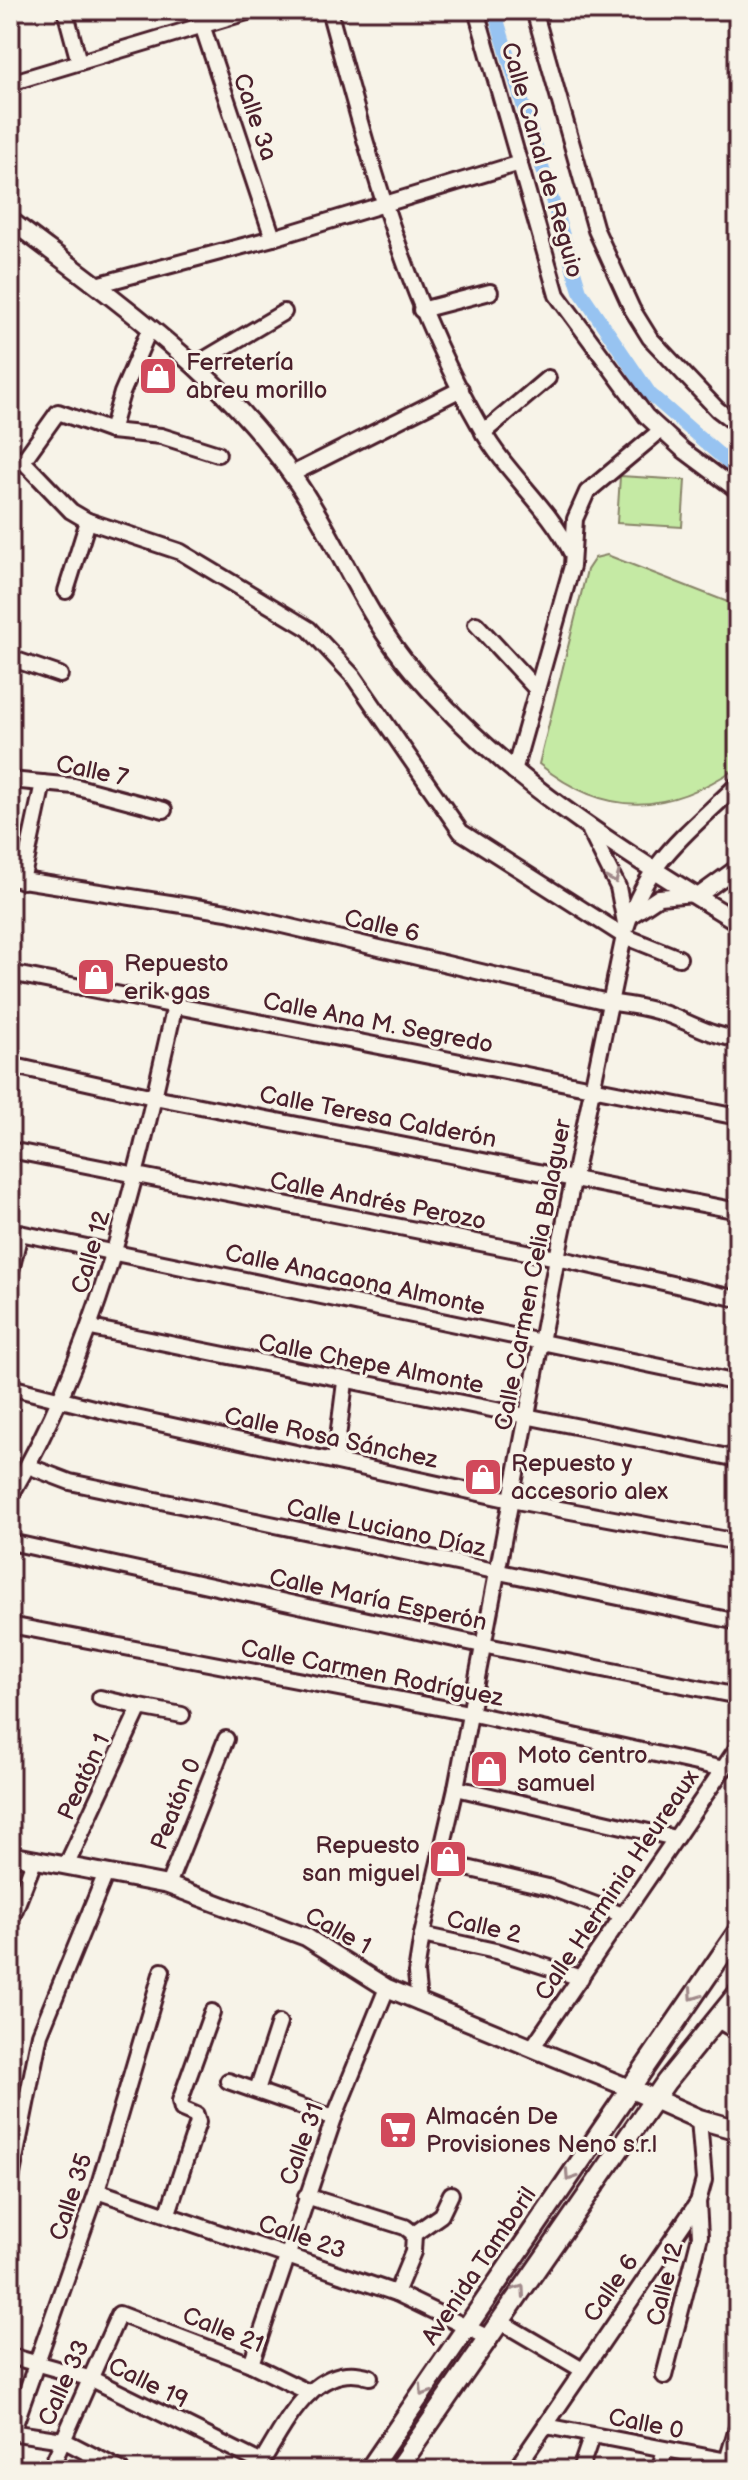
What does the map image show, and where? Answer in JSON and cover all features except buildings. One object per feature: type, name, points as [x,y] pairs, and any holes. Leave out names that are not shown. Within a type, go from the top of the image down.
[{"type":"main road","name":"Avenida Tamboril","points":[[369,2470],[738,1931]]},
{"type":"main road","name":"Avenida Tamboril","points":[[397,2470],[654,2099],[719,2021],[738,1993]]},
{"type":"main road","points":[[629,2088],[699,2119],[738,2130]]},
{"type":"street","points":[[65,10],[79,62]]},
{"type":"street","name":"Calle 3a","points":[[197,10],[273,238]]},
{"type":"street","points":[[10,83],[254,10]]},
{"type":"street","points":[[329,10],[383,205],[421,310],[483,433],[562,533],[571,552]]},
{"type":"street","name":"Calle Canal de Reguio","points":[[476,10],[557,295],[646,416],[738,491]]},
{"type":"street","name":"Calle Canal de Reguio","points":[[534,10],[596,230],[632,309],[650,338],[717,409],[738,425]]},
{"type":"street","points":[[96,285],[273,238],[520,163]]},
{"type":"street","points":[[11,222],[96,285],[195,365],[261,434],[292,474],[356,589],[411,670],[463,725],[514,771],[590,831],[696,895],[734,914]]},
{"type":"street","points":[[421,310],[490,292]]},
{"type":"street","points":[[195,365],[284,312]]},
{"type":"street","points":[[111,431],[122,393],[150,328]]},
{"type":"street","points":[[483,433],[548,378]]},
{"type":"street","points":[[292,474],[461,389]]},
{"type":"street","points":[[218,454],[161,436],[111,431],[58,412],[17,457],[71,511],[88,521],[181,552],[309,629],[353,676],[461,832],[679,958]]},
{"type":"street","points":[[514,771],[572,566],[575,519],[587,492],[661,430]]},
{"type":"street","points":[[66,591],[88,521]]},
{"type":"street","points":[[476,624],[537,690]]},
{"type":"street","points":[[10,658],[60,675]]},
{"type":"street","name":"Calle 7","points":[[10,780],[74,786],[164,810]]},
{"type":"street","points":[[16,880],[43,783]]},
{"type":"street","name":"Calle Carmen Celia Balaguer","points":[[419,2002],[416,1973],[422,1935],[456,1788],[557,1258],[608,1002],[626,928],[652,869],[738,784]]},
{"type":"street","points":[[590,831],[618,887],[626,928]]},
{"type":"street","points":[[626,928],[659,897],[696,895],[738,867]]},
{"type":"street","name":"Calle 6","points":[[16,880],[227,912],[608,1002],[639,1006],[673,1017],[704,1033],[738,1039]]},
{"type":"street","name":"Calle Ana M. Segredo","points":[[10,973],[738,1117]]},
{"type":"street","name":"Calle 12","points":[[10,1497],[62,1398],[91,1328],[117,1252],[175,1005]]},
{"type":"street","name":"Calle Teresa Calderón","points":[[10,1065],[154,1097],[574,1176],[738,1211]]},
{"type":"street","name":"Calle Andrés Perozo","points":[[10,1150],[134,1177],[557,1258],[738,1299]]},
{"type":"street","points":[[10,1275],[15,1232]]},
{"type":"street","name":"Calle Anacaona Almonte","points":[[15,1232],[738,1383]]},
{"type":"street","name":"Calle Chepe Almonte","points":[[91,1328],[345,1382],[738,1459]]},
{"type":"street","points":[[335,1461],[345,1382]]},
{"type":"street","name":"Calle Rosa Sánchez","points":[[10,1387],[113,1413],[511,1500],[738,1542]]},
{"type":"street","name":"Calle Luciano Díaz","points":[[28,1466],[70,1482],[497,1574],[738,1622]]},
{"type":"street","name":"Calle María Esperón","points":[[10,1542],[482,1645],[738,1696]]},
{"type":"street","name":"Calle Carmen Rodríguez","points":[[10,1625],[469,1713],[724,1769]]},
{"type":"street","name":"Peatón 1","points":[[100,1698],[182,1715]]},
{"type":"street","name":"Peatón 1","points":[[67,1864],[140,1707]]},
{"type":"street","name":"Peatón 0","points":[[168,1885],[226,1739]]},
{"type":"street","name":"Calle Herminia Heureaux","points":[[532,2048],[738,1747]]},
{"type":"street","points":[[456,1788],[675,1838]]},
{"type":"street","name":"Calle 1","points":[[10,1855],[168,1885],[306,1937],[387,1988],[629,2088]]},
{"type":"street","points":[[10,1922],[35,1859]]},
{"type":"street","points":[[441,1862],[548,1887],[623,1915]]},
{"type":"street","points":[[10,2184],[16,2125],[40,2034],[106,1873]]},
{"type":"street","name":"Calle 2","points":[[422,1935],[500,1952],[581,1978]]},
{"type":"street","name":"Calle 35","points":[[11,2432],[97,2191],[162,1971]]},
{"type":"street","name":"Calle 31","points":[[251,2364],[334,2118],[387,1988]]},
{"type":"street","points":[[168,2213],[198,2122],[196,2115],[182,2109],[180,2101],[212,2012]]},
{"type":"street","points":[[719,2021],[738,2032]]},
{"type":"street","points":[[257,2090],[279,2023]]},
{"type":"street","points":[[228,2081],[334,2118]]},
{"type":"street","name":"Calle 6","points":[[515,2470],[581,2369],[698,2202],[704,2180],[699,2119]]},
{"type":"street","name":"Calle 23","points":[[97,2191],[396,2293],[487,2337]]},
{"type":"street","points":[[414,2234],[441,2215],[451,2194]]},
{"type":"street","points":[[306,2196],[405,2227],[414,2234],[415,2243],[396,2293]]},
{"type":"street","name":"Calle 12","points":[[664,2376],[700,2236],[698,2202]]},
{"type":"street","name":"Calle 21","points":[[119,2314],[251,2364],[310,2393]]},
{"type":"street","name":"Calle 33","points":[[50,2470],[119,2314]]},
{"type":"street","points":[[499,2321],[581,2369]]},
{"type":"street","name":"Calle 19","points":[[10,2356],[92,2379],[259,2467]]},
{"type":"street","points":[[259,2467],[310,2393],[330,2376],[357,2372],[370,2377]]},
{"type":"street","points":[[733,2462],[738,2424]]},
{"type":"street","name":"Calle 0","points":[[546,2426],[733,2462]]},
{"type":"street","points":[[11,2432],[63,2440],[121,2470]]},
{"type":"street","points":[[580,2470],[592,2435]]},
{"type":"street","points":[[659,2470],[665,2450]]},
{"type":"green space","points":[[620,476],[685,480],[682,527],[617,523]]},
{"type":"green space","points":[[607,555],[738,606],[738,767],[712,783],[662,801],[638,804],[613,802],[564,782],[539,764],[587,570],[595,558]]},
{"type":"waterway","points":[[494,10],[580,291],[650,394],[738,471]]},
{"type":"place","name":"Ferretería abreu morillo","points":[[158,376]]},
{"type":"place","name":"Repuesto erik gas","points":[[96,977]]},
{"type":"place","name":"Repuesto y accesorio alex","points":[[483,1477]]},
{"type":"place","name":"Moto centro samuel","points":[[489,1769]]},
{"type":"place","name":"Repuesto san miguel","points":[[448,1859]]},
{"type":"place","name":"Almacén De Provisiones Neno s.r.l","points":[[398,2130]]}]
